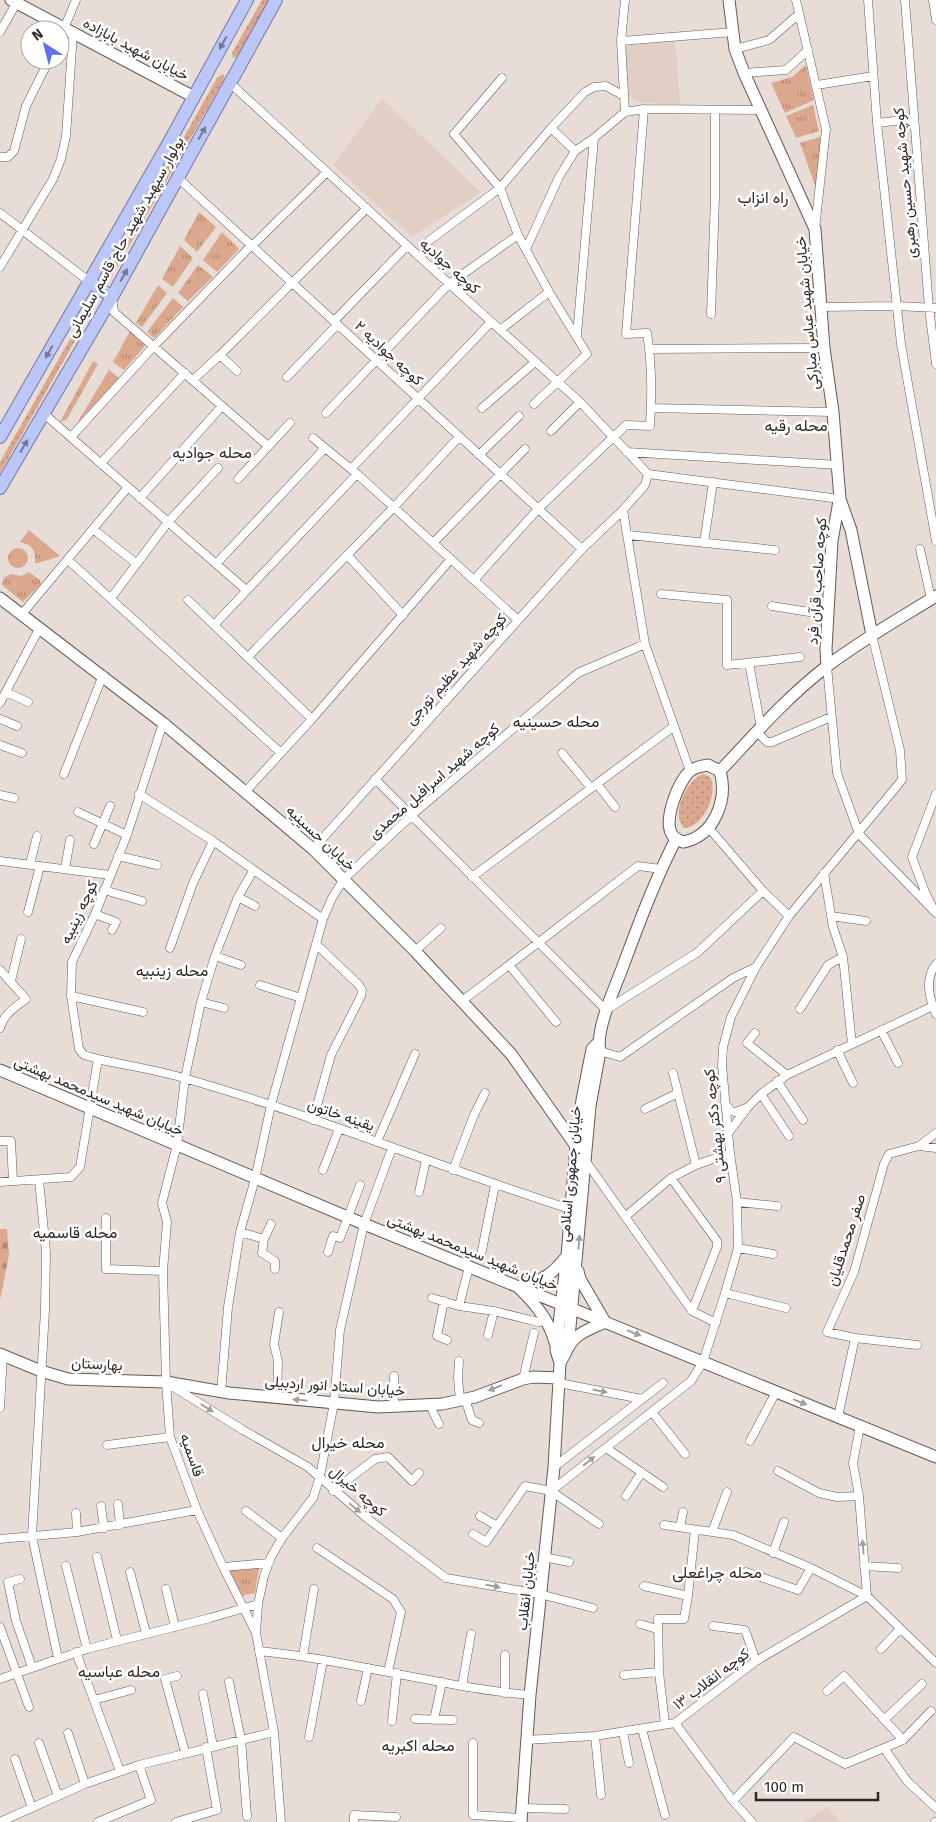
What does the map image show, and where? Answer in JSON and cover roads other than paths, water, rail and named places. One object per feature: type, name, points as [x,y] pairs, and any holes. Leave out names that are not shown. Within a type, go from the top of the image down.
[{"type":"main road","name":"بولوار سپهبد شهید حاج قاسم سلیمانی","points":[[0,437],[90,282],[247,0]]},
{"type":"main road","name":"بولوار سپهبد شهید حاج قاسم سلیمانی","points":[[0,488],[112,297],[276,0]]},
{"type":"main road","name":"خیابان شهید عباس مبارکی","points":[[729,0],[735,49],[744,73],[816,229],[820,306],[833,412],[840,499],[851,530],[872,635]]},
{"type":"main road","name":"خیابان شهید بابازاده","points":[[15,1],[45,20]]},
{"type":"main road","name":"خیابان شهید بابازاده","points":[[70,35],[194,97]]},
{"type":"main road","points":[[90,282],[112,297]]},
{"type":"main road","name":"کوچه صاحب قرآن فرد","points":[[827,666],[832,541],[840,499]]},
{"type":"main road","name":"خیابان حسینیه","points":[[0,598],[163,723],[313,849],[415,951],[511,1054],[576,1146]]},
{"type":"main road","points":[[720,771],[761,733],[787,701],[827,666],[872,635],[934,598]]},
{"type":"main road","points":[[708,765],[720,771],[723,781],[722,796],[717,814],[698,837],[683,842],[676,839],[672,834],[670,814],[682,782],[690,771],[698,767],[708,765]]},
{"type":"main road","name":"خیابان جمهوری اسلامی","points":[[567,1306],[577,1264],[590,1106],[606,1010],[661,869],[676,839]]},
{"type":"main road","name":"خیابان جمهوری اسلامی","points":[[567,1306],[567,1256],[576,1146],[582,1100],[592,1049],[599,1047]]},
{"type":"main road","name":"خیابان شهید سیدمحمد بهشتی","points":[[0,1070],[348,1218],[936,1457]]},
{"type":"main road","points":[[561,1351],[546,1321],[534,1303],[518,1286],[547,1277],[556,1270],[567,1256]]},
{"type":"main road","points":[[561,1351],[581,1333],[604,1322],[580,1279],[577,1264]]},
{"type":"main road","points":[[561,1351],[567,1306]]},
{"type":"main road","name":"خیابان انقلاب","points":[[521,1816],[530,1695],[554,1467],[561,1351]]},
{"type":"main road","name":"بهارستان","points":[[2,1355],[41,1371],[68,1379],[166,1382]]},
{"type":"main road","name":"خیابان استاد انور اردبیلی","points":[[166,1382],[221,1392],[334,1404],[394,1407],[431,1405],[463,1400],[533,1377],[559,1380]]},
{"type":"street","points":[[70,20],[76,0]]},
{"type":"street","points":[[625,0],[621,41],[625,112]]},
{"type":"street","points":[[796,0],[826,129],[816,229]]},
{"type":"street","points":[[868,0],[873,76],[901,344],[936,541]]},
{"type":"street","name":"کوچه شهید حسین رهبری","points":[[905,0],[913,119],[936,364]]},
{"type":"street","points":[[933,0],[936,20]]},
{"type":"street","points":[[0,32],[15,1]]},
{"type":"street","points":[[735,49],[768,40],[799,14]]},
{"type":"street","points":[[621,41],[733,32]]},
{"type":"street","points":[[744,73],[786,70],[808,50]]},
{"type":"street","points":[[0,157],[8,157],[14,151],[26,106],[44,70]]},
{"type":"street","points":[[0,267],[53,179],[61,159],[66,136],[66,70]]},
{"type":"street","points":[[817,85],[873,76]]},
{"type":"street","points":[[502,78],[454,132],[454,136],[500,188],[518,234],[587,354],[534,404]]},
{"type":"street","name":"کوچه جوادیه","points":[[230,83],[580,402],[648,474]]},
{"type":"street","points":[[430,240],[500,188],[551,128],[585,92],[594,86],[606,86],[624,96]]},
{"type":"street","points":[[526,249],[559,177],[575,151],[625,112],[644,109],[760,110]]},
{"type":"street","points":[[474,580],[538,509],[626,425],[650,426],[650,349],[647,333],[626,334],[644,109]]},
{"type":"street","points":[[710,314],[715,197],[715,110]]},
{"type":"street","points":[[878,123],[913,119]]},
{"type":"street","points":[[551,128],[575,151]]},
{"type":"street","points":[[577,336],[594,138]]},
{"type":"street","points":[[71,437],[154,346],[249,248],[327,172]]},
{"type":"street","name":"کوچه جوادیه ۲","points":[[178,178],[249,248],[292,283],[582,549]]},
{"type":"street","points":[[192,380],[220,355],[366,208]]},
{"type":"street","points":[[0,213],[90,282]]},
{"type":"street","points":[[326,413],[449,284],[518,234]]},
{"type":"street","points":[[287,377],[407,246]]},
{"type":"street","points":[[500,330],[550,292]]},
{"type":"street","points":[[112,297],[114,312],[268,446]]},
{"type":"street","points":[[820,306],[932,308]]},
{"type":"street","points":[[350,469],[491,322]]},
{"type":"street","points":[[650,349],[824,348]]},
{"type":"street","points":[[220,355],[237,371]]},
{"type":"street","points":[[482,408],[535,362]]},
{"type":"street","points":[[101,463],[185,373]]},
{"type":"street","points":[[552,431],[580,402]]},
{"type":"street","points":[[140,498],[222,406]]},
{"type":"street","points":[[651,408],[833,412]]},
{"type":"street","points":[[43,413],[246,590]]},
{"type":"street","points":[[479,455],[519,416]]},
{"type":"street","points":[[238,479],[290,423]]},
{"type":"street","points":[[248,657],[394,507],[459,437]]},
{"type":"street","points":[[313,438],[358,474],[518,620]]},
{"type":"street","points":[[216,564],[325,448]]},
{"type":"street","points":[[433,543],[525,449]]},
{"type":"street","points":[[627,452],[838,465]]},
{"type":"street","points":[[111,598],[168,522],[218,468]]},
{"type":"street","points":[[214,625],[358,474]]},
{"type":"street","points":[[648,474],[840,499]]},
{"type":"street","name":"کوچه شهید عظیم تورجی","points":[[313,849],[582,549],[623,510],[645,485],[648,474]]},
{"type":"street","points":[[704,543],[713,482]]},
{"type":"street","points":[[22,614],[128,487]]},
{"type":"street","points":[[623,510],[645,644],[690,771]]},
{"type":"street","points":[[93,529],[137,564]]},
{"type":"street","points":[[628,535],[776,550]]},
{"type":"street","points":[[920,549],[934,598]]},
{"type":"street","points":[[347,555],[403,615]]},
{"type":"street","points":[[246,791],[312,719],[451,559]]},
{"type":"street","points":[[68,560],[281,753]]},
{"type":"street","points":[[661,594],[727,600],[728,665],[800,656]]},
{"type":"street","points":[[188,600],[312,719]]},
{"type":"street","points":[[772,606],[828,615]]},
{"type":"street","points":[[0,703],[40,628]]},
{"type":"street","name":"کوچه دکتر بهشتی ۹","points":[[551,1491],[691,1381],[703,1362],[726,1293],[738,1248],[737,1202],[730,1153],[722,1065],[726,1032],[740,998],[756,967],[788,916],[902,780],[900,750],[872,635]]},
{"type":"street","name":"کوچه شهید اسرافیل محمدی","points":[[221,1392],[228,1308],[240,1232],[255,1178],[271,1105],[322,919],[332,898],[344,879],[412,815],[578,673],[645,644]]},
{"type":"street","points":[[749,663],[761,733],[767,742],[772,742],[831,717]]},
{"type":"street","points":[[827,666],[837,773],[858,834],[936,913]]},
{"type":"street","points":[[64,774],[103,676]]},
{"type":"street","points":[[6,692],[28,702]]},
{"type":"street","points":[[0,718],[17,726]]},
{"type":"street","name":"کوچه زینبیه","points":[[98,1059],[84,1055],[79,1049],[71,996],[72,962],[95,914],[127,835],[163,723]]},
{"type":"street","points":[[472,877],[673,727]]},
{"type":"street","points":[[0,745],[22,753]]},
{"type":"street","points":[[562,753],[615,807]]},
{"type":"street","points":[[375,779],[606,1010],[698,952],[763,891]]},
{"type":"street","points":[[139,794],[213,841],[322,919]]},
{"type":"street","points":[[936,794],[912,857],[925,892],[936,913]]},
{"type":"street","points":[[0,795],[14,798]]},
{"type":"street","points":[[94,844],[110,806]]},
{"type":"street","points":[[78,812],[127,835]]},
{"type":"street","points":[[708,827],[763,891],[788,916]]},
{"type":"street","points":[[30,864],[36,836]]},
{"type":"street","points":[[65,869],[70,840]]},
{"type":"street","points":[[170,948],[193,883],[213,841]]},
{"type":"street","points":[[118,856],[156,864]]},
{"type":"street","points":[[0,861],[110,875]]},
{"type":"street","points":[[28,912],[40,866]]},
{"type":"street","points":[[462,1001],[638,866],[661,869]]},
{"type":"street","name":"قاسمیه","points":[[253,871],[238,897],[215,956],[201,1002],[185,1078],[177,1145],[162,1203],[167,1222],[163,1271],[166,1382],[170,1437],[197,1510],[242,1608],[256,1633]]},
{"type":"street","points":[[824,873],[831,916],[838,946],[843,957],[852,1044]]},
{"type":"street","points":[[104,890],[142,901]]},
{"type":"street","points":[[238,897],[255,906]]},
{"type":"street","points":[[95,914],[116,922],[112,930]]},
{"type":"street","points":[[831,916],[866,921]]},
{"type":"street","points":[[415,951],[441,928]]},
{"type":"street","points":[[11,981],[21,939]]},
{"type":"street","points":[[313,1120],[332,1055],[361,996],[362,990],[316,944]]},
{"type":"street","points":[[215,956],[241,965]]},
{"type":"street","points":[[800,1009],[828,964],[843,957]]},
{"type":"street","points":[[729,1132],[747,1108],[761,1094],[787,1075],[881,1030],[934,1010],[929,982],[930,971],[936,964]]},
{"type":"street","points":[[509,965],[556,1022]]},
{"type":"street","points":[[599,1047],[620,1057],[733,978],[756,967]]},
{"type":"street","points":[[0,970],[26,999],[10,1011],[2,1020],[0,1028]]},
{"type":"street","points":[[260,985],[301,998]]},
{"type":"street","points":[[71,996],[143,1012]]},
{"type":"street","points":[[201,1002],[224,1008]]},
{"type":"street","points":[[881,1030],[898,1063]]},
{"type":"street","points":[[755,1033],[747,1043],[787,1075]]},
{"type":"street","points":[[837,1050],[853,1083]]},
{"type":"street","points":[[377,1142],[415,1054]]},
{"type":"street","points":[[0,1182],[72,1177],[80,1167],[98,1059]]},
{"type":"street","name":"یقینه خاتون","points":[[98,1059],[185,1078],[271,1105],[495,1185],[570,1209]]},
{"type":"street","points":[[673,1073],[696,1165]]},
{"type":"street","points":[[776,1082],[803,1120]]},
{"type":"street","points":[[645,1109],[678,1092]]},
{"type":"street","points":[[453,1170],[474,1115],[485,1093]]},
{"type":"street","points":[[761,1094],[789,1136]]},
{"type":"street","points":[[725,1103],[731,1111],[736,1112],[747,1108]]},
{"type":"street","points":[[323,1170],[339,1129]]},
{"type":"street","points":[[918,1146],[936,1133]]},
{"type":"street","points":[[0,1140],[11,1141],[12,1181]]},
{"type":"street","name":"صفر محمدقلیان","points":[[855,1338],[827,1332],[854,1272],[884,1164],[889,1154],[918,1146],[936,1148]]},
{"type":"street","points":[[281,1822],[274,1732],[256,1633],[258,1604],[269,1563],[282,1538],[313,1498],[320,1476],[334,1404],[340,1330],[364,1224],[392,1148]]},
{"type":"street","points":[[626,1216],[670,1178],[696,1165],[730,1153]]},
{"type":"street","points":[[419,1192],[426,1160]]},
{"type":"street","points":[[585,1160],[692,1310],[716,1323]]},
{"type":"street","points":[[670,1178],[717,1241],[717,1248],[692,1310]]},
{"type":"street","points":[[39,1180],[46,1252],[45,1310],[32,1536],[58,1658]]},
{"type":"street","points":[[328,1252],[333,1236],[340,1238],[360,1185]]},
{"type":"street","points":[[481,1256],[495,1185]]},
{"type":"street","points":[[737,1202],[777,1206]]},
{"type":"street","points":[[106,1218],[106,1269],[163,1271]]},
{"type":"street","points":[[271,1224],[264,1239],[262,1253],[275,1260],[274,1270]]},
{"type":"street","points":[[240,1232],[264,1239]]},
{"type":"street","points":[[738,1248],[773,1254]]},
{"type":"street","points":[[460,1306],[469,1267]]},
{"type":"street","points":[[726,1293],[786,1308]]},
{"type":"street","points":[[432,1298],[460,1306],[494,1311],[538,1322],[546,1321]]},
{"type":"street","points":[[444,1301],[437,1336],[447,1340]]},
{"type":"street","points":[[488,1335],[494,1311]]},
{"type":"street","points":[[277,1398],[278,1361],[274,1344],[278,1312]]},
{"type":"street","points":[[523,1379],[534,1333]]},
{"type":"street","points":[[838,1417],[855,1338],[917,1344]]},
{"type":"street","points":[[0,1408],[2,1355]]},
{"type":"street","points":[[459,1361],[458,1378],[463,1400],[472,1420],[479,1423]]},
{"type":"street","points":[[394,1376],[394,1407]]},
{"type":"street","points":[[559,1380],[642,1399]]},
{"type":"street","name":"کوچه خیرال","points":[[166,1382],[243,1430],[308,1467],[320,1476],[333,1491],[446,1578],[540,1594],[593,1608]]},
{"type":"street","points":[[554,1467],[663,1383]]},
{"type":"street","points":[[750,1441],[776,1392]]},
{"type":"street","points":[[431,1405],[438,1424]]},
{"type":"street","points":[[652,1412],[685,1454]]},
{"type":"street","points":[[860,1426],[853,1463],[859,1496],[867,1596]]},
{"type":"street","points":[[107,1445],[170,1437]]},
{"type":"street","points":[[606,1448],[663,1487]]},
{"type":"street","points":[[333,1491],[375,1459],[388,1457],[412,1481],[419,1473]]},
{"type":"street","points":[[778,1471],[819,1493],[837,1496],[859,1496]]},
{"type":"street","points":[[626,1496],[642,1472]]},
{"type":"street","points":[[473,1534],[486,1542],[525,1486],[551,1491],[599,1524]]},
{"type":"street","points":[[712,1532],[727,1492]]},
{"type":"street","points":[[118,1504],[120,1525]]},
{"type":"street","points":[[101,1506],[104,1528]]},
{"type":"street","points":[[0,1539],[104,1528],[197,1510]]},
{"type":"street","points":[[246,1511],[282,1538]]},
{"type":"street","points":[[680,1527],[683,1512]]},
{"type":"street","points":[[76,1513],[76,1532]]},
{"type":"street","points":[[480,1516],[497,1526]]},
{"type":"street","points":[[773,1553],[784,1522]]},
{"type":"street","points":[[664,1525],[732,1535],[811,1568],[867,1596],[936,1663]]},
{"type":"street","points":[[665,1724],[659,1672],[658,1619],[684,1619],[695,1530]]},
{"type":"street","points":[[317,1548],[393,1599],[401,1612],[388,1672]]},
{"type":"street","points":[[97,1557],[117,1640]]},
{"type":"street","points":[[544,1557],[569,1562]]},
{"type":"street","points":[[223,1567],[269,1563]]},
{"type":"street","points":[[66,1566],[87,1649]]},
{"type":"street","points":[[864,1566],[898,1568]]},
{"type":"street","points":[[746,1572],[798,1590],[811,1568]]},
{"type":"street","points":[[130,1572],[146,1633]]},
{"type":"street","points":[[20,1579],[8,1582],[16,1621],[32,1667]]},
{"type":"street","points":[[644,1586],[688,1596]]},
{"type":"street","points":[[166,1589],[175,1627]]},
{"type":"street","points":[[303,1656],[314,1589]]},
{"type":"street","name":"کوچه انقلاب ۱۳","points":[[526,1740],[595,1736],[675,1723],[756,1661],[867,1596]]},
{"type":"street","points":[[0,1679],[76,1652],[117,1640],[175,1627],[258,1604]]},
{"type":"street","points":[[640,1624],[657,1629]]},
{"type":"street","points":[[713,1626],[745,1630],[756,1661]]},
{"type":"street","points":[[0,1627],[29,1707]]},
{"type":"street","points":[[881,1649],[900,1629]]},
{"type":"street","points":[[462,1686],[471,1634]]},
{"type":"street","points":[[76,1652],[120,1771]]},
{"type":"street","points":[[259,1652],[303,1656],[462,1686],[530,1695]]},
{"type":"street","points":[[505,1655],[505,1693]]},
{"type":"street","points":[[309,1737],[323,1660]]},
{"type":"street","points":[[361,1701],[368,1668]]},
{"type":"street","points":[[624,1675],[659,1672]]},
{"type":"street","points":[[392,1721],[397,1673]]},
{"type":"street","points":[[177,1676],[165,1679],[185,1752]]},
{"type":"street","points":[[827,1691],[844,1676],[903,1740]]},
{"type":"street","points":[[229,1682],[241,1739],[247,1816]]},
{"type":"street","points":[[434,1720],[442,1682]]},
{"type":"street","points":[[884,1720],[922,1684]]},
{"type":"street","points":[[94,1700],[131,1690]]},
{"type":"street","points":[[176,1822],[217,1810],[203,1694]]},
{"type":"street","points":[[733,1801],[794,1737],[845,1764],[903,1740],[932,1711]]},
{"type":"street","points":[[415,1719],[453,1720]]},
{"type":"street","points":[[675,1723],[733,1801],[752,1822]]},
{"type":"street","points":[[642,1729],[665,1815]]},
{"type":"street","points":[[0,1822],[85,1784],[139,1764],[274,1732]]},
{"type":"street","points":[[623,1732],[629,1763]]},
{"type":"street","points":[[68,1733],[85,1784]]},
{"type":"street","points":[[595,1736],[601,1795]]},
{"type":"street","points":[[39,1743],[58,1796]]},
{"type":"street","points":[[473,1743],[473,1815],[521,1816],[565,1809]]},
{"type":"street","points":[[884,1748],[907,1781],[936,1808]]},
{"type":"street","points":[[15,1759],[32,1808]]},
{"type":"street","points":[[98,1822],[151,1800],[139,1764]]},
{"type":"street","points":[[354,1822],[354,1815],[396,1817]]},
{"type":"district","name":"راه انزاب","points":[[763,197]]},
{"type":"district","name":"محله رقیه","points":[[796,425]]},
{"type":"district","name":"محله جوادیه","points":[[212,452]]},
{"type":"district","name":"محله حسینیه","points":[[556,721]]},
{"type":"district","name":"محله زینبیه","points":[[172,970]]},
{"type":"district","name":"محله قاسمیه","points":[[75,1232]]},
{"type":"district","name":"محله خیرال","points":[[348,1442]]},
{"type":"district","name":"محله چراغعلی","points":[[717,1572]]},
{"type":"district","name":"محله عباسیه","points":[[119,1671]]},
{"type":"district","name":"محله اکبریه","points":[[418,1745]]}]
